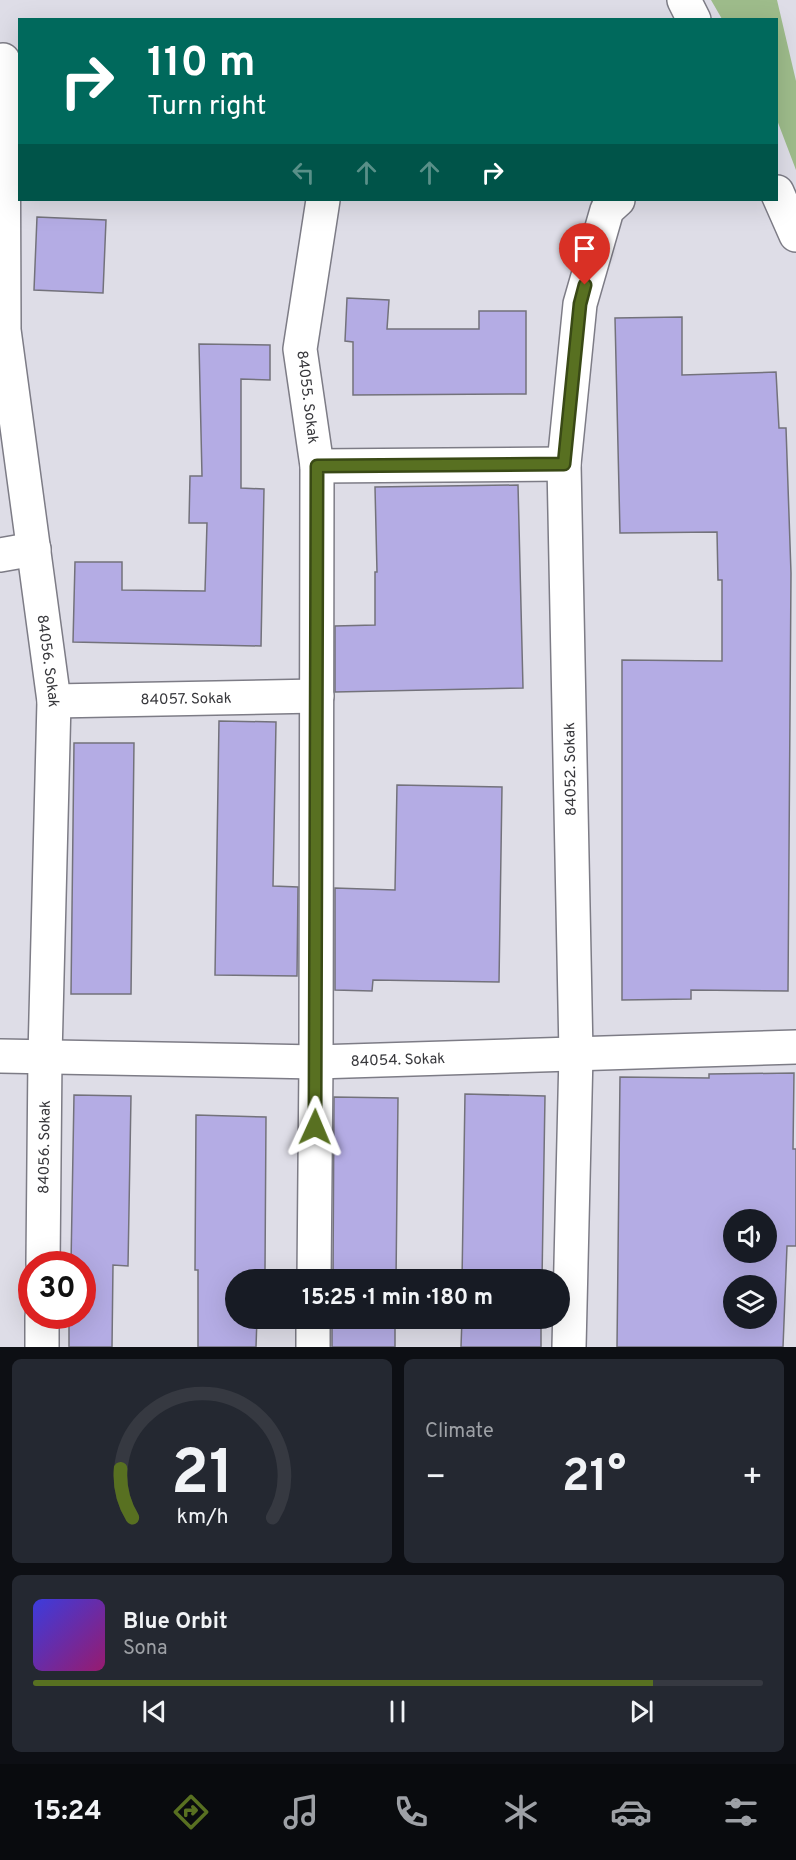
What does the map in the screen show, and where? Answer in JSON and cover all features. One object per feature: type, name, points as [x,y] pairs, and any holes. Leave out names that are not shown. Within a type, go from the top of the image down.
[{"type":"street","points":[[684,0],[693,18]]},
{"type":"street","name":"84056. Sokak","points":[[8,61],[4,330],[54,701],[45,1056],[43,1251]]},
{"type":"street","points":[[778,194],[796,235]]},
{"type":"street","name":"84055. Sokak","points":[[314,1269],[317,466],[300,349],[323,201]]},
{"type":"street","name":"84052. Sokak","points":[[568,1347],[576,1054],[564,464],[580,304],[607,210],[617,201]]},
{"type":"street","points":[[317,466],[564,464]]},
{"type":"street","points":[[0,555],[34,549]]},
{"type":"street","name":"84057. Sokak","points":[[54,701],[317,696]]},
{"type":"street","name":"84054. Sokak","points":[[0,1056],[316,1062],[796,1047]]},
{"type":"street","points":[[42,1329],[42,1347]]},
{"type":"street","points":[[313,1329],[313,1347]]},
{"type":"green space","points":[[711,0],[777,0],[796,81],[796,170],[778,123],[778,18],[721,18]]},
{"type":"building","points":[[37,217],[106,220],[103,293],[34,290]]},
{"type":"building","points":[[347,298],[389,300],[387,329],[479,329],[479,311],[526,311],[526,394],[353,395],[353,342],[345,341]]},
{"type":"building","points":[[682,317],[682,375],[776,372],[779,428],[786,428],[791,573],[788,991],[691,990],[691,999],[622,1000],[622,660],[722,661],[722,580],[718,580],[717,532],[620,533],[615,318]]},
{"type":"building","points":[[199,344],[270,345],[270,380],[241,379],[241,488],[264,489],[261,646],[73,642],[75,562],[122,562],[122,590],[205,591],[207,523],[189,523],[190,476],[202,476]]},
{"type":"building","points":[[518,485],[523,688],[335,692],[335,626],[375,625],[375,572],[377,572],[375,487]]},
{"type":"building","points":[[219,721],[276,722],[273,886],[298,887],[297,976],[215,975]]},
{"type":"building","points":[[74,743],[134,743],[131,994],[71,994]]},
{"type":"building","points":[[397,785],[502,787],[499,982],[373,980],[372,991],[335,990],[335,888],[395,890]]},
{"type":"building","points":[[794,1073],[793,1149],[796,1149],[796,1246],[787,1246],[783,1347],[617,1347],[620,1077],[709,1078],[709,1074]]},
{"type":"building","points":[[465,1094],[545,1096],[542,1269],[462,1269]]},
{"type":"building","points":[[74,1095],[131,1096],[128,1266],[113,1265],[112,1347],[69,1347],[69,1329],[96,1329],[96,1251],[71,1251]]},
{"type":"building","points":[[334,1097],[398,1098],[396,1269],[333,1269]]},
{"type":"building","points":[[196,1115],[266,1117],[265,1269],[225,1269],[225,1329],[257,1329],[256,1347],[198,1347],[198,1270],[195,1270]]},
{"type":"building","points":[[332,1329],[395,1329],[395,1347],[332,1347]]},
{"type":"building","points":[[462,1329],[541,1329],[541,1347],[461,1347]]},
{"type":"route","points":[[315,1127],[317,466],[564,464],[580,304],[585,285]]}]
